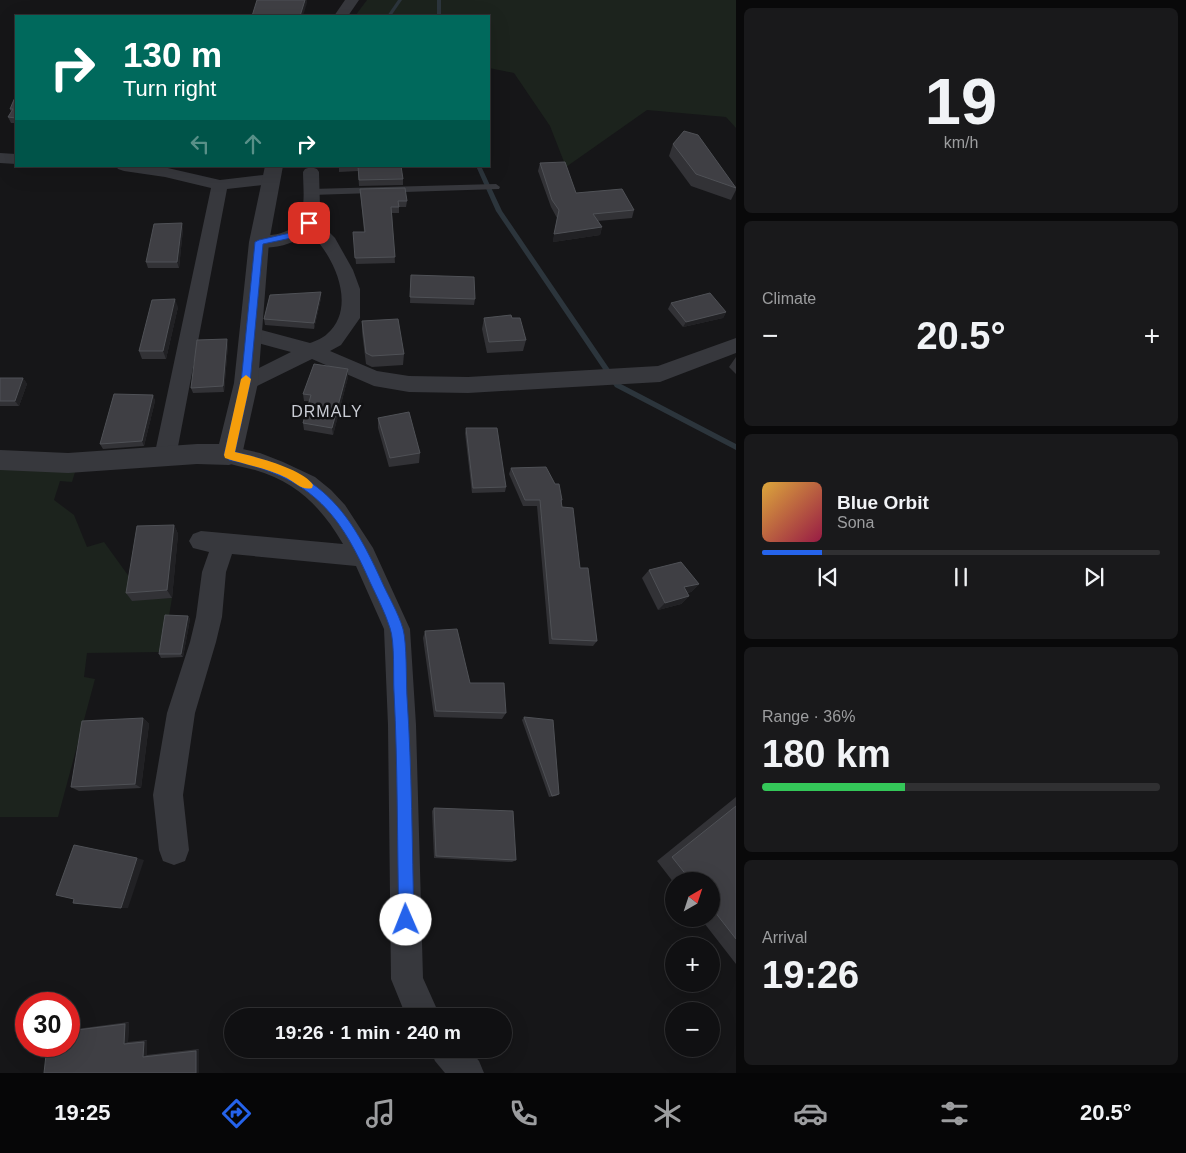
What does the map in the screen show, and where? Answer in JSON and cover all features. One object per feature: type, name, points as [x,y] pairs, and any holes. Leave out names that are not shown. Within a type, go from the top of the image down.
[{"type":"street","points":[[342,15],[352,0]]},
{"type":"street","points":[[0,158],[15,159]]},
{"type":"street","points":[[131,167],[165,172],[220,186],[273,173],[259,242],[246,383],[229,455]]},
{"type":"street","points":[[259,242],[293,236],[309,223],[311,213],[311,172]]},
{"type":"street","points":[[165,456],[220,186]]},
{"type":"street","points":[[246,383],[334,340],[350,318],[351,289],[344,270],[326,238],[309,223]]},
{"type":"street","points":[[250,334],[312,351],[374,378],[409,384],[520,383],[660,374],[736,345]]},
{"type":"street","points":[[0,460],[68,464],[197,454],[229,455],[268,465],[307,484],[337,512],[364,556],[397,629],[402,725],[407,979],[420,1008]]},
{"type":"street","points":[[174,850],[168,795],[180,713],[209,617],[214,572],[212,542],[364,556]]},
{"type":"street","points":[[454,1058],[467,1073]]},
{"type":"lane","points":[[311,192],[496,187]]},
{"type":"shaded area","points":[[367,0],[736,0],[736,128],[726,117],[647,110],[566,167],[550,126],[514,73],[490,68],[490,15],[356,15]]},
{"type":"shaded area","points":[[0,468],[76,469],[72,482],[60,481],[54,500],[74,515],[87,547],[104,542],[135,585],[133,600],[172,598],[163,652],[87,653],[84,677],[95,679],[58,817],[0,817]]},
{"type":"building","points":[[257,0],[305,0],[300,15],[252,15]]},
{"type":"building","points":[[15,97],[15,118],[8,117],[13,109],[10,109]]},
{"type":"building","points":[[684,131],[698,135],[736,188],[696,174],[673,144]]},
{"type":"building","points":[[565,162],[576,193],[622,189],[634,210],[593,214],[602,227],[554,234],[559,210],[552,200],[540,163]]},
{"type":"building","points":[[358,167],[401,167],[403,179],[359,180]]},
{"type":"building","points":[[405,188],[407,201],[398,201],[399,207],[391,207],[395,257],[355,258],[353,232],[365,232],[360,189]]},
{"type":"building","points":[[182,223],[177,262],[146,262],[154,224]]},
{"type":"building","points":[[411,275],[474,277],[475,299],[410,297]]},
{"type":"building","points":[[321,292],[314,323],[264,319],[270,295]]},
{"type":"building","points":[[710,293],[726,312],[686,322],[671,303]]},
{"type":"building","points":[[175,299],[163,351],[139,351],[152,300]]},
{"type":"building","points":[[511,315],[512,318],[520,318],[526,340],[489,342],[484,318]]},
{"type":"building","points":[[398,319],[404,354],[372,356],[366,353],[362,321]]},
{"type":"building","points":[[227,339],[223,386],[191,388],[197,340]]},
{"type":"building","points":[[314,364],[348,369],[332,428],[303,423],[311,395],[303,394]]},
{"type":"building","points":[[0,378],[23,378],[15,401],[0,401]]},
{"type":"building","points":[[114,394],[153,395],[142,441],[100,444]]},
{"type":"building","points":[[409,412],[420,453],[390,458],[378,418]]},
{"type":"building","points":[[466,428],[497,428],[506,487],[473,488]]},
{"type":"building","points":[[546,467],[555,484],[559,484],[562,507],[573,508],[580,568],[588,568],[597,641],[552,639],[540,500],[525,500],[511,468]]},
{"type":"building","points":[[174,525],[167,590],[126,593],[137,526]]},
{"type":"building","points":[[681,562],[699,584],[684,587],[689,596],[665,603],[649,570]]},
{"type":"building","points":[[165,615],[188,616],[181,654],[159,654]]},
{"type":"building","points":[[457,629],[470,683],[504,683],[506,713],[436,711],[425,631]]},
{"type":"building","points":[[524,717],[553,720],[559,794],[552,796]]},
{"type":"building","points":[[143,718],[135,784],[71,787],[82,721]]},
{"type":"building","points":[[736,806],[736,939],[720,919],[720,872],[684,872],[672,857]]},
{"type":"building","points":[[434,808],[513,811],[516,860],[436,856]]},
{"type":"building","points":[[74,845],[137,858],[121,908],[73,903],[74,899],[56,895]]},
{"type":"building","points":[[125,1024],[124,1044],[144,1042],[143,1057],[196,1051],[196,1073],[44,1073],[46,1057],[80,1057],[80,1030]]},
{"type":"waterway","points":[[390,15],[400,0]]},
{"type":"waterway","points":[[439,0],[439,15]]},
{"type":"waterway","points":[[478,167],[499,211],[617,385],[736,447]]},
{"type":"slow traffic","points":[[246,379],[229,455],[260,462],[292,475],[308,485]]},
{"type":"district","name":"DRMALY","points":[[327,411]]},
{"type":"route","points":[[309,223],[293,236],[259,242],[246,383],[229,455],[260,462],[292,475],[323,497],[349,529],[364,556],[397,629],[402,725],[406,920]]}]
